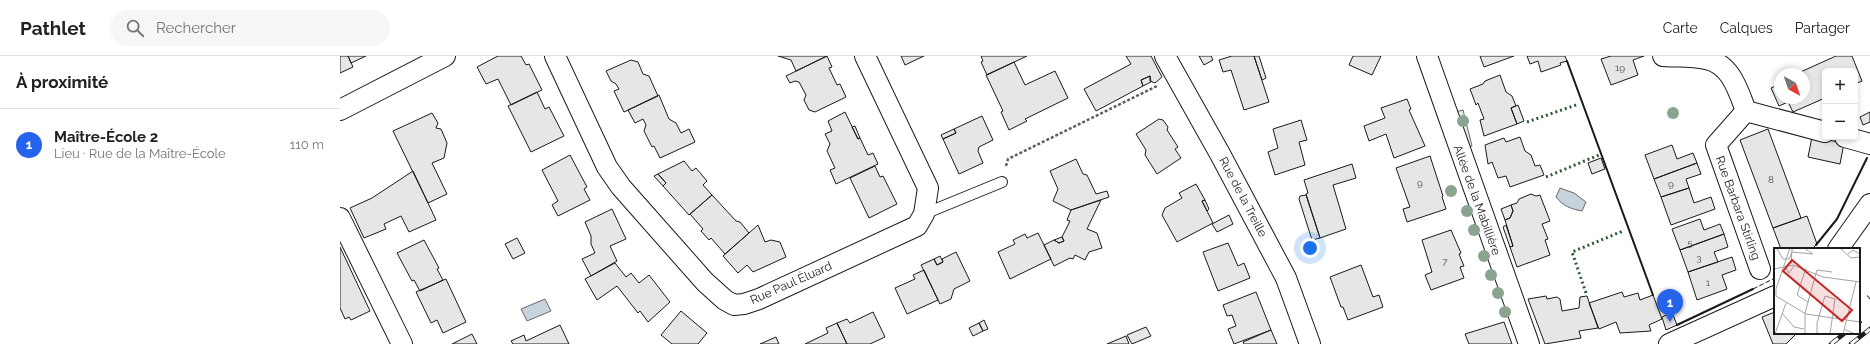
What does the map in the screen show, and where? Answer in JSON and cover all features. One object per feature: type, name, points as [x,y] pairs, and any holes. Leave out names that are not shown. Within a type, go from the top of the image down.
[{"type":"street","points":[[340,110],[445,56]]},
{"type":"street","name":"Rue Paul Éluard","points":[[555,56],[613,177],[704,282],[725,300],[734,305],[744,304],[759,299],[917,226],[924,214]]},
{"type":"street","points":[[865,56],[928,188],[924,214]]},
{"type":"street","name":"Rue de la Treille","points":[[1165,56],[1220,154],[1286,278],[1310,344]]},
{"type":"street","name":"Allée de la Mabillière","points":[[1427,56],[1529,344]]},
{"type":"street","points":[[1663,56],[1707,59],[1725,68],[1737,86],[1746,111],[1822,131]]},
{"type":"street","name":"Rue Barbara Stirling","points":[[1746,111],[1716,145],[1760,269]]},
{"type":"street","points":[[1856,140],[1870,144]]},
{"type":"street","points":[[1839,248],[1870,204]]},
{"type":"street","points":[[340,218],[402,344]]},
{"type":"street","points":[[1669,344],[1774,296]]},
{"type":"street","points":[[1860,303],[1870,316]]},
{"type":"lane","points":[[924,214],[1002,182]]},
{"type":"path","points":[[1002,182],[1008,159],[1158,85]]},
{"type":"green space","points":[[1463,110],[1472,146],[1469,147],[1455,112]]},
{"type":"shaded area","points":[[1560,188],[1574,193],[1586,202],[1582,211],[1568,207],[1561,203],[1556,197]]},
{"type":"shaded area","points":[[545,299],[551,311],[527,321],[521,309]]},
{"type":"building","points":[[340,56],[348,56],[353,67],[340,73]]},
{"type":"building","points":[[348,56],[366,56],[351,63]]},
{"type":"building","points":[[498,56],[521,56],[526,65],[529,64],[542,90],[511,105],[498,79],[486,84],[477,67]]},
{"type":"building","points":[[778,56],[827,56],[796,71],[791,60]]},
{"type":"building","points":[[827,56],[832,67],[829,68],[837,85],[840,84],[846,97],[815,112],[809,110],[804,100],[806,95],[799,82],[795,81],[790,83],[786,76]]},
{"type":"building","points":[[901,56],[924,56],[905,65]]},
{"type":"building","points":[[981,56],[1027,56],[987,75],[981,62],[983,61]]},
{"type":"building","points":[[1126,56],[1151,56],[1162,77],[1155,83],[1150,81],[1150,76],[1141,80],[1143,86],[1096,111],[1084,89],[1131,64]]},
{"type":"building","points":[[1199,56],[1211,56],[1213,60],[1204,65]]},
{"type":"building","points":[[1232,56],[1254,56],[1269,102],[1244,110],[1231,70],[1223,72],[1219,60]]},
{"type":"building","points":[[1254,56],[1259,56],[1266,78],[1262,80]]},
{"type":"building","points":[[1353,56],[1381,56],[1372,75],[1349,65]]},
{"type":"building","points":[[1480,56],[1514,56],[1484,67]]},
{"type":"building","points":[[1527,56],[1565,56],[1567,61],[1560,63],[1561,65],[1541,72],[1538,61],[1530,64]]},
{"type":"building","points":[[1611,56],[1644,56],[1633,60],[1638,75],[1611,85],[1601,59]]},
{"type":"building","points":[[1836,56],[1852,56],[1857,68],[1822,68],[1822,99],[1793,112],[1789,104],[1810,104],[1809,68]]},
{"type":"building","points":[[631,60],[638,62],[643,74],[649,76],[658,96],[624,112],[614,91],[619,89],[616,84],[611,81],[606,71]]},
{"type":"building","points":[[1014,62],[1025,85],[1055,71],[1068,98],[1025,119],[1027,121],[1009,130],[1001,112],[1003,111],[986,75]]},
{"type":"building","points":[[1858,71],[1862,81],[1858,83]]},
{"type":"building","points":[[1500,75],[1506,92],[1512,96],[1516,106],[1511,108],[1517,124],[1484,136],[1480,120],[1484,119],[1478,103],[1476,105],[1470,89]]},
{"type":"building","points":[[1150,76],[1151,82],[1143,86],[1141,80]]},
{"type":"building","points":[[1774,87],[1774,95],[1771,88]]},
{"type":"building","points":[[537,92],[545,109],[549,107],[564,136],[531,152],[508,106]]},
{"type":"building","points":[[659,95],[669,119],[676,123],[681,133],[689,129],[695,142],[660,158],[654,146],[652,147],[644,131],[646,125],[643,119],[635,123],[628,110]]},
{"type":"building","points":[[1407,99],[1411,109],[1409,110],[1425,146],[1394,158],[1386,134],[1369,141],[1364,126],[1385,118],[1381,108]]},
{"type":"building","points":[[1518,105],[1524,121],[1517,124],[1511,108]]},
{"type":"building","points":[[845,112],[858,139],[860,138],[868,155],[873,153],[878,164],[836,184],[830,170],[835,168],[827,151],[830,144],[825,134],[832,131],[828,121]]},
{"type":"building","points":[[1870,112],[1870,122],[1863,125],[1860,117]]},
{"type":"building","points":[[432,113],[438,123],[436,128],[441,129],[447,143],[444,158],[432,163],[447,194],[428,203],[393,131]]},
{"type":"building","points":[[982,116],[993,140],[979,147],[978,151],[983,163],[959,174],[943,139],[956,133],[954,129]]},
{"type":"building","points":[[1159,119],[1163,120],[1168,127],[1167,130],[1178,147],[1175,149],[1181,158],[1157,174],[1145,155],[1146,150],[1136,134]]},
{"type":"building","points":[[1301,120],[1307,140],[1299,142],[1305,165],[1275,175],[1268,152],[1278,148],[1273,129]]},
{"type":"building","points":[[855,126],[860,138],[858,139],[852,127]]},
{"type":"building","points":[[954,129],[956,133],[943,139],[941,135]]},
{"type":"building","points":[[1768,129],[1801,218],[1773,228],[1740,140]]},
{"type":"building","points":[[1520,137],[1525,151],[1531,155],[1535,166],[1540,165],[1544,175],[1510,187],[1506,176],[1498,178],[1492,162],[1488,164],[1485,145],[1504,138],[1506,142]]},
{"type":"building","points":[[1812,137],[1844,143],[1840,164],[1808,157]]},
{"type":"building","points":[[1672,145],[1677,159],[1693,153],[1697,163],[1654,179],[1645,155]]},
{"type":"building","points":[[570,155],[587,187],[584,189],[590,200],[558,216],[552,205],[558,201],[542,170]]},
{"type":"building","points":[[1430,156],[1446,209],[1407,222],[1403,209],[1410,207],[1396,168]]},
{"type":"building","points":[[1601,158],[1605,169],[1592,174],[1588,163]]},
{"type":"building","points":[[1076,159],[1083,174],[1087,175],[1096,194],[1107,191],[1109,197],[1071,210],[1053,201],[1058,189],[1050,171]]},
{"type":"building","points":[[684,161],[692,171],[696,168],[707,181],[703,185],[712,195],[689,215],[663,186],[666,183],[658,174]]},
{"type":"building","points":[[1697,163],[1701,174],[1686,179],[1689,188],[1661,197],[1654,179]]},
{"type":"building","points":[[1352,164],[1356,178],[1333,185],[1346,229],[1320,238],[1306,194],[1308,193],[1304,180]]},
{"type":"building","points":[[875,166],[880,177],[883,176],[897,204],[869,218],[850,178]]},
{"type":"building","points":[[413,171],[436,220],[409,232],[401,216],[384,224],[386,229],[364,238],[350,208],[372,198]]},
{"type":"building","points":[[658,174],[666,183],[663,186],[654,176]]},
{"type":"building","points":[[1196,184],[1205,200],[1202,201],[1213,223],[1177,242],[1162,215],[1165,208],[1182,198],[1179,193]]},
{"type":"building","points":[[1689,188],[1694,203],[1711,197],[1715,209],[1671,225],[1661,197]]},
{"type":"building","points":[[1531,194],[1536,196],[1540,195],[1550,221],[1542,224],[1548,239],[1545,240],[1550,255],[1517,267],[1510,247],[1513,246],[1505,220],[1510,218],[1513,211],[1511,205],[1517,203],[1519,199]]},
{"type":"building","points":[[712,195],[736,221],[740,222],[749,233],[725,254],[711,238],[709,240],[701,231],[703,229],[690,214]]},
{"type":"building","points":[[1306,195],[1320,238],[1312,240],[1299,199],[1300,196]]},
{"type":"building","points":[[1101,200],[1087,229],[1097,233],[1102,248],[1089,252],[1085,260],[1075,255],[1073,259],[1070,258],[1054,266],[1044,245],[1054,240],[1059,243],[1064,241],[1062,237],[1070,221],[1067,220],[1071,210]]},
{"type":"building","points":[[1205,200],[1209,209],[1207,211],[1202,201]]},
{"type":"building","points":[[1511,205],[1513,211],[1510,218],[1505,220],[1501,209]]},
{"type":"building","points":[[612,209],[626,239],[610,246],[617,261],[591,276],[582,259],[595,253],[591,244],[591,236],[585,222]]},
{"type":"building","points":[[1229,215],[1233,224],[1217,232],[1212,224]]},
{"type":"building","points":[[1807,216],[1817,244],[1813,248],[1781,248],[1773,228]]},
{"type":"building","points":[[1700,219],[1704,230],[1720,224],[1724,234],[1680,250],[1672,229]]},
{"type":"building","points":[[758,225],[765,242],[771,240],[780,242],[786,257],[753,272],[747,265],[738,273],[723,256]]},
{"type":"building","points":[[1506,225],[1513,246],[1510,247],[1503,227]]},
{"type":"building","points":[[1451,230],[1461,253],[1459,254],[1464,266],[1460,267],[1464,278],[1431,290],[1425,275],[1432,272],[1422,240]]},
{"type":"building","points":[[1038,233],[1051,259],[1010,279],[998,252],[1015,244],[1013,240],[1025,234],[1027,238]]},
{"type":"building","points":[[1724,234],[1728,247],[1714,252],[1718,262],[1688,272],[1680,250]]},
{"type":"building","points":[[1062,237],[1064,241],[1059,243],[1054,240]]},
{"type":"building","points":[[517,238],[525,253],[513,259],[505,244]]},
{"type":"building","points":[[424,240],[439,268],[437,269],[443,280],[420,291],[414,280],[412,281],[397,253]]},
{"type":"building","points":[[1228,243],[1238,266],[1244,263],[1250,278],[1218,291],[1203,252]]},
{"type":"building","points":[[340,247],[370,311],[351,320],[349,317],[345,319],[340,308]]},
{"type":"building","points":[[956,252],[970,281],[954,289],[951,299],[940,304],[921,265],[934,259],[937,265],[943,262],[942,259]]},
{"type":"building","points":[[940,256],[943,262],[937,265],[934,259]]},
{"type":"building","points":[[1732,257],[1736,270],[1722,275],[1727,289],[1697,300],[1688,272]]},
{"type":"building","points":[[615,263],[626,277],[631,273],[639,283],[649,275],[670,302],[648,322],[640,311],[638,313],[617,286],[597,300],[585,279]]},
{"type":"building","points":[[1361,265],[1373,297],[1379,295],[1383,307],[1348,320],[1343,307],[1341,307],[1330,277]]},
{"type":"building","points":[[924,270],[938,300],[907,314],[895,288],[915,279],[913,275]]},
{"type":"building","points":[[446,279],[466,322],[443,333],[437,320],[431,323],[416,292]]},
{"type":"building","points":[[1256,292],[1271,330],[1234,344],[1228,329],[1236,326],[1232,315],[1227,316],[1223,305]]},
{"type":"building","points":[[1622,292],[1624,297],[1638,293],[1640,300],[1653,295],[1662,319],[1649,325],[1651,331],[1620,333],[1616,322],[1599,329],[1589,303]]},
{"type":"building","points":[[1546,296],[1547,299],[1557,297],[1560,299],[1562,311],[1579,308],[1580,297],[1587,296],[1598,328],[1579,331],[1581,338],[1545,344],[1528,299]]},
{"type":"building","points":[[681,311],[707,333],[698,344],[672,344],[661,335]]},
{"type":"building","points":[[873,312],[885,337],[870,344],[847,344],[837,323],[847,319],[850,323]]},
{"type":"building","points":[[1672,312],[1677,325],[1666,330],[1662,317]]},
{"type":"building","points":[[1774,312],[1774,334],[1796,334],[1786,344],[1773,344],[1762,317]]},
{"type":"building","points":[[984,320],[988,329],[983,331],[979,323]]},
{"type":"building","points":[[1504,322],[1512,344],[1469,344],[1465,334]]},
{"type":"building","points":[[837,323],[847,344],[805,344],[828,333],[826,328]]},
{"type":"building","points":[[979,323],[983,331],[973,336],[969,328]]},
{"type":"building","points":[[560,325],[569,344],[513,344],[511,341],[524,335],[526,341]]},
{"type":"building","points":[[1146,327],[1151,336],[1132,344],[1127,335]]},
{"type":"building","points":[[1271,330],[1277,344],[1244,344],[1243,342]]},
{"type":"building","points":[[472,334],[477,344],[452,344]]},
{"type":"building","points":[[1126,336],[1129,344],[1107,344]]},
{"type":"building","points":[[776,337],[779,344],[760,344]]},
{"type":"railway","points":[[1860,321],[1870,313]]},
{"type":"railway","points":[[1851,344],[1870,329]]},
{"type":"railway","points":[[1831,344],[1844,334]]},
{"type":"hedge","points":[[1527,122],[1579,104]]},
{"type":"hedge","points":[[1546,177],[1599,155]]},
{"type":"hedge","points":[[1586,293],[1572,252],[1623,231]]},
{"type":"fence","points":[[1753,289],[1774,278]]},
{"type":"wall","points":[[1567,61],[1653,295]]},
{"type":"wall","points":[[1816,245],[1837,219],[1867,158]]},
{"type":"wall","points":[[1677,325],[1753,289]]},
{"type":"place","name":"Maître-École 2","points":[[1670,322]]}]
